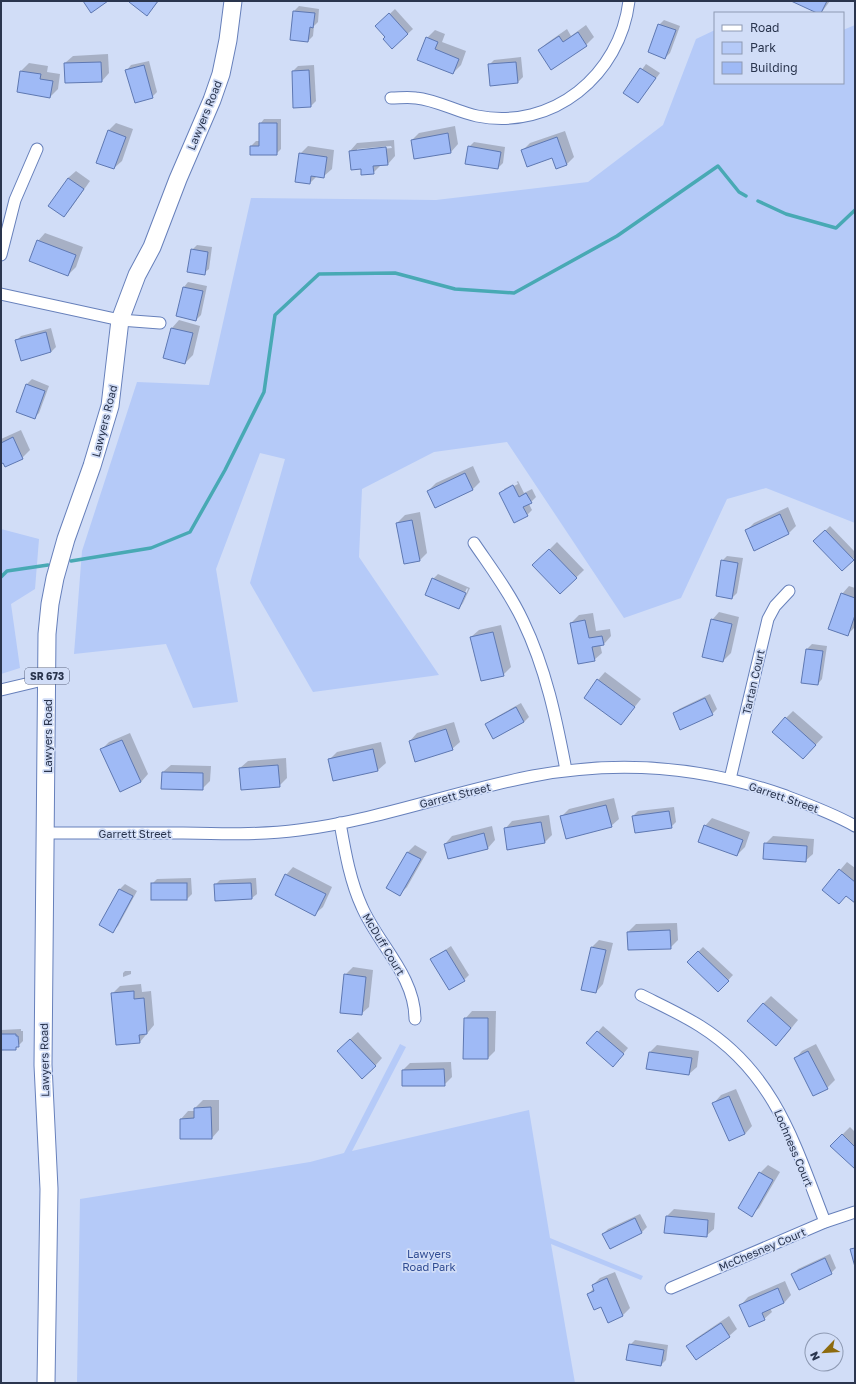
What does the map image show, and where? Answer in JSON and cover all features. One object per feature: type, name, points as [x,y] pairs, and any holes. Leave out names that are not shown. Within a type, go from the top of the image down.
[{"type":"main road","name":"Lawyers Road","points":[[46,1383],[49,1189],[43,1065],[47,634],[50,604],[55,578],[66,539],[92,466],[110,406],[120,320],[137,275],[152,247],[178,179],[212,100],[221,74],[228,40],[233,1]]},
{"type":"street","points":[[391,98],[415,98],[477,116],[497,118],[518,117],[556,106],[571,98],[588,84],[602,69],[622,35],[629,1]]},
{"type":"street","points":[[1,255],[15,200],[37,149]]},
{"type":"street","points":[[1,294],[120,320],[160,323]]},
{"type":"street","points":[[474,543],[508,594],[523,620],[539,657],[554,707],[566,770]]},
{"type":"street","name":"Tartan Court","points":[[730,779],[768,618],[775,606],[789,590]]},
{"type":"street","points":[[1,690],[47,679]]},
{"type":"street","name":"Garrett Street","points":[[46,832],[257,833],[298,830],[340,823],[531,776],[566,770],[625,766],[690,771],[730,779],[805,803],[855,826]]},
{"type":"street","name":"McDuff Court","points":[[340,823],[347,858],[361,905],[371,926],[407,981],[412,993],[415,1019]]},
{"type":"street","name":"Lochness Court","points":[[641,995],[701,1026],[723,1042],[759,1080],[787,1124],[824,1222]]},
{"type":"street","name":"McChesney Court","points":[[671,1288],[824,1222],[855,1212]]},
{"type":"green space","points":[[855,25],[855,523],[766,488],[727,499],[681,598],[624,618],[507,442],[434,452],[362,489],[359,557],[439,675],[313,692],[250,583],[285,459],[260,453],[216,569],[238,702],[193,708],[166,644],[74,654],[82,551],[137,382],[209,385],[251,198],[436,200],[588,182],[663,125],[696,39],[714,30],[714,84],[844,84],[844,30]]},
{"type":"green space","points":[[1,529],[39,539],[35,589],[11,604],[20,668],[1,674]]},
{"type":"green space","name":"Lawyers Road Park","points":[[400,1044],[406,1047],[352,1151],[529,1110],[550,1238],[643,1276],[641,1280],[551,1244],[575,1383],[77,1383],[80,1199],[310,1162],[344,1153]]},
{"type":"building","points":[[83,1],[108,1],[91,13]]},
{"type":"building","points":[[158,1],[147,16],[129,2]]},
{"type":"building","points":[[791,1],[827,1],[822,12],[815,12]]},
{"type":"building","points":[[293,11],[315,13],[313,28],[310,27],[308,42],[290,40]]},
{"type":"building","points":[[389,13],[408,34],[392,49],[383,39],[385,37],[375,26]]},
{"type":"building","points":[[658,24],[676,30],[665,59],[648,52]]},
{"type":"building","points":[[578,32],[587,46],[551,70],[538,50],[559,36],[563,42]]},
{"type":"building","points":[[426,37],[438,42],[435,49],[459,59],[453,74],[417,60]]},
{"type":"building","points":[[101,62],[102,82],[65,83],[64,63]]},
{"type":"building","points":[[516,62],[518,83],[490,86],[488,64]]},
{"type":"building","points":[[144,65],[153,98],[135,103],[125,70]]},
{"type":"building","points":[[640,68],[656,78],[638,103],[623,93]]},
{"type":"building","points":[[309,70],[311,107],[293,108],[292,71]]},
{"type":"building","points":[[20,71],[41,74],[40,79],[53,81],[50,98],[17,92]]},
{"type":"building","points":[[259,123],[277,123],[277,155],[250,155],[250,146],[259,146]]},
{"type":"building","points":[[108,130],[126,137],[114,169],[96,163]]},
{"type":"building","points":[[448,133],[451,153],[414,159],[411,140]]},
{"type":"building","points":[[557,137],[567,165],[556,169],[552,158],[527,167],[521,150]]},
{"type":"building","points":[[468,146],[501,152],[498,169],[465,164]]},
{"type":"building","points":[[386,147],[388,165],[373,166],[374,174],[361,175],[361,169],[351,170],[349,151]]},
{"type":"building","points":[[299,153],[327,157],[324,178],[311,176],[310,184],[295,182]]},
{"type":"building","points":[[68,178],[84,189],[64,217],[48,206]]},
{"type":"building","points":[[37,240],[76,255],[68,276],[29,261]]},
{"type":"building","points":[[191,249],[208,252],[205,275],[187,272]]},
{"type":"building","points":[[183,287],[203,291],[196,321],[176,316]]},
{"type":"building","points":[[171,328],[193,333],[185,364],[163,358]]},
{"type":"building","points":[[46,332],[51,352],[21,361],[15,340]]},
{"type":"building","points":[[26,384],[45,391],[35,419],[16,412]]},
{"type":"building","points":[[13,437],[23,459],[5,467],[3,463],[1,464],[1,443]]},
{"type":"building","points":[[465,473],[473,490],[435,508],[427,491]]},
{"type":"building","points":[[513,485],[519,497],[526,493],[532,503],[523,507],[528,516],[514,523],[499,493]]},
{"type":"building","points":[[780,514],[789,534],[754,551],[745,530]]},
{"type":"building","points":[[412,520],[420,561],[404,564],[396,523]]},
{"type":"building","points":[[825,530],[854,560],[842,571],[813,541]]},
{"type":"building","points":[[549,549],[577,578],[560,594],[532,565]]},
{"type":"building","points":[[721,560],[738,563],[732,599],[716,596]]},
{"type":"building","points":[[432,578],[466,593],[459,609],[425,595]]},
{"type":"building","points":[[841,593],[855,598],[855,615],[848,636],[828,629]]},
{"type":"building","points":[[711,619],[732,624],[723,662],[702,657]]},
{"type":"building","points":[[585,620],[589,638],[602,636],[604,645],[592,647],[595,661],[578,664],[570,623]]},
{"type":"building","points":[[493,632],[504,676],[481,681],[470,637]]},
{"type":"building","points":[[806,649],[823,651],[818,685],[801,683]]},
{"type":"building","points":[[597,679],[635,707],[621,725],[584,698]]},
{"type":"building","points":[[705,698],[713,715],[680,730],[673,713]]},
{"type":"building","points":[[516,707],[524,722],[493,739],[485,724]]},
{"type":"building","points":[[785,717],[816,745],[803,759],[772,732]]},
{"type":"building","points":[[446,729],[453,750],[415,762],[409,741]]},
{"type":"building","points":[[122,740],[141,782],[120,792],[100,749]]},
{"type":"building","points":[[373,749],[378,771],[333,781],[328,759]]},
{"type":"building","points":[[278,765],[280,787],[241,790],[239,768]]},
{"type":"building","points":[[162,772],[203,773],[203,790],[161,789]]},
{"type":"building","points":[[606,805],[612,827],[566,839],[560,816]]},
{"type":"building","points":[[669,811],[672,828],[635,833],[632,816]]},
{"type":"building","points":[[541,822],[545,843],[507,850],[504,828]]},
{"type":"building","points":[[704,825],[743,840],[737,856],[698,842]]},
{"type":"building","points":[[484,833],[488,849],[448,859],[444,844]]},
{"type":"building","points":[[764,843],[807,846],[806,862],[763,859]]},
{"type":"building","points":[[407,852],[421,859],[400,896],[386,888]]},
{"type":"building","points":[[839,869],[855,882],[855,903],[846,896],[839,904],[822,890]]},
{"type":"building","points":[[285,874],[326,894],[315,916],[275,895]]},
{"type":"building","points":[[151,883],[187,883],[187,900],[151,900]]},
{"type":"building","points":[[251,883],[252,899],[215,901],[214,884]]},
{"type":"building","points":[[119,889],[133,896],[113,933],[99,925]]},
{"type":"building","points":[[670,930],[671,949],[628,950],[627,932]]},
{"type":"building","points":[[591,947],[606,950],[596,993],[581,990]]},
{"type":"building","points":[[446,950],[465,981],[449,990],[430,959]]},
{"type":"building","points":[[698,951],[729,981],[718,992],[687,962]]},
{"type":"building","points":[[344,974],[366,977],[362,1015],[340,1013]]},
{"type":"building","points":[[134,991],[134,999],[144,998],[147,1034],[139,1035],[140,1043],[116,1045],[111,993]]},
{"type":"building","points":[[763,1003],[791,1028],[776,1046],[747,1021]]},
{"type":"building","points":[[464,1018],[488,1018],[488,1059],[463,1059]]},
{"type":"building","points":[[597,1031],[624,1054],[613,1067],[586,1043]]},
{"type":"building","points":[[1,1034],[16,1034],[16,1036],[18,1036],[19,1047],[16,1047],[16,1050],[1,1050]]},
{"type":"building","points":[[350,1039],[376,1066],[362,1079],[337,1051]]},
{"type":"building","points":[[808,1051],[828,1089],[813,1096],[794,1058]]},
{"type":"building","points":[[649,1052],[692,1058],[689,1075],[646,1069]]},
{"type":"building","points":[[444,1069],[445,1086],[402,1086],[402,1070]]},
{"type":"building","points":[[729,1096],[745,1134],[729,1141],[712,1103]]},
{"type":"building","points":[[211,1107],[212,1139],[180,1139],[180,1119],[194,1118],[194,1108]]},
{"type":"building","points":[[842,1134],[855,1147],[855,1169],[830,1146]]},
{"type":"building","points":[[759,1172],[773,1180],[752,1217],[738,1208]]},
{"type":"building","points":[[666,1216],[708,1220],[707,1237],[664,1233]]},
{"type":"building","points":[[635,1218],[642,1233],[610,1249],[602,1234]]},
{"type":"building","points":[[855,1248],[855,1267],[850,1249]]},
{"type":"building","points":[[825,1258],[832,1274],[799,1290],[791,1274]]},
{"type":"building","points":[[607,1278],[623,1316],[608,1323],[601,1307],[594,1310],[587,1294],[594,1291],[592,1285]]},
{"type":"building","points":[[778,1288],[784,1303],[762,1313],[765,1320],[749,1327],[739,1305]]},
{"type":"building","points":[[721,1323],[730,1337],[696,1360],[686,1346]]},
{"type":"building","points":[[629,1344],[664,1350],[661,1366],[626,1360]]},
{"type":"waterway","points":[[71,561],[151,548],[190,532],[225,470],[264,392],[275,315],[319,274],[395,273],[455,289],[514,293],[617,236],[718,166],[739,192],[746,196]]},
{"type":"waterway","points":[[758,201],[786,214],[836,228],[855,210]]},
{"type":"waterway","points":[[1,577],[7,571],[48,565]]}]
